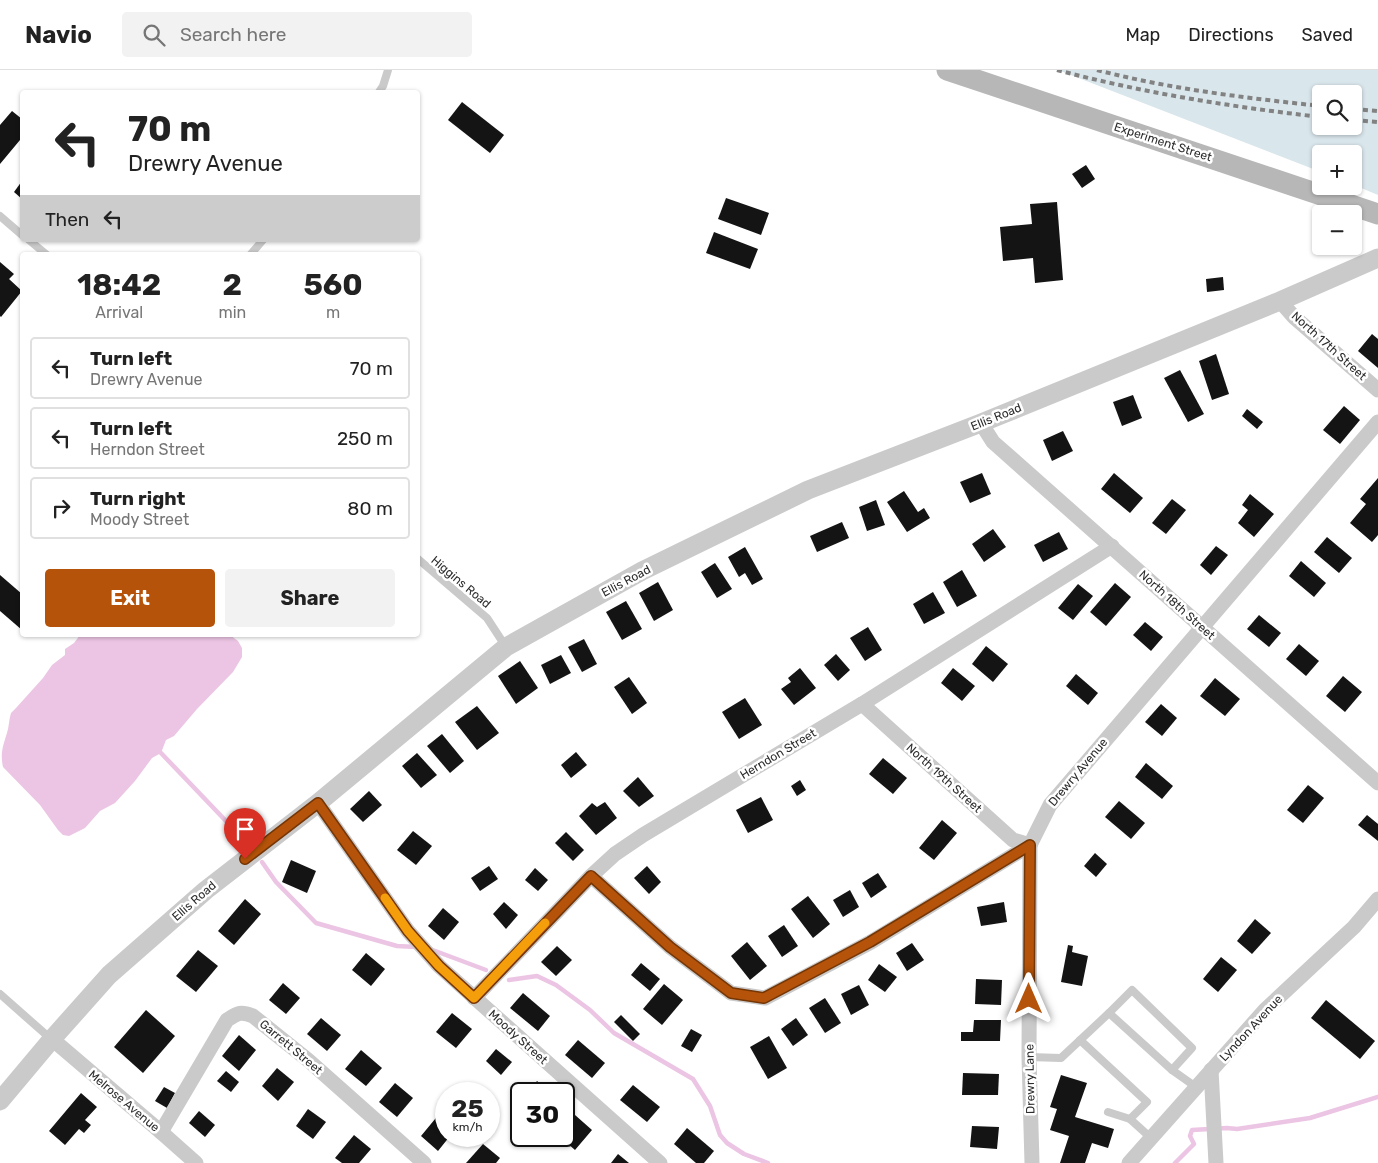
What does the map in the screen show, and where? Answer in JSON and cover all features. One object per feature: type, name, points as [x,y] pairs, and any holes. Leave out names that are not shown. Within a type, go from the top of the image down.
[{"type":"main road","name":"Experiment Street","points":[[947,70],[1378,214]]},
{"type":"street","name":"Ellis Road","points":[[0,1101],[52,1039],[117,969],[206,890],[318,803],[506,647],[642,571],[808,490],[981,423],[1280,301],[1378,258]]},
{"type":"street","name":"North 17th Street","points":[[1280,301],[1294,317],[1378,390]]},
{"type":"street","name":"Drewry Avenue","points":[[1030,845],[1050,805],[1378,422]]},
{"type":"street","name":"North 18th Street","points":[[981,423],[993,442],[1378,783]]},
{"type":"street","name":"Herndon Street","points":[[474,998],[591,876],[616,854],[643,835],[862,704],[1112,546]]},
{"type":"street","name":"North 19th Street","points":[[862,704],[1013,840],[1030,845]]},
{"type":"street","name":"Moody Street","points":[[318,803],[408,931],[439,966],[660,1163]]},
{"type":"street","points":[[591,876],[670,947],[731,993],[764,998],[870,942],[1030,845]]},
{"type":"street","name":"Drewry Lane","points":[[1030,845],[1029,1056],[1032,1163]]},
{"type":"street","name":"Lyndon Avenue","points":[[1129,1163],[1265,1010],[1354,927],[1378,899]]},
{"type":"street","name":"Garrett Street","points":[[161,1132],[227,1020],[238,1013],[246,1013],[253,1016],[308,1060],[424,1163]]},
{"type":"street","name":"Melrose Avenue","points":[[52,1039],[196,1163]]},
{"type":"street","points":[[1211,1070],[1216,1163]]},
{"type":"lane","points":[[380,90],[388,70]]},
{"type":"lane","points":[[0,216],[20,233]]},
{"type":"lane","points":[[31,242],[43,252]]},
{"type":"lane","points":[[253,252],[261,242]]},
{"type":"lane","name":"Higgins Road","points":[[420,562],[487,618],[506,647]]},
{"type":"lane","points":[[1029,1056],[1061,1058],[1132,990],[1192,1048],[1172,1070]]},
{"type":"lane","points":[[0,994],[52,1039]]},
{"type":"lane","points":[[1109,1013],[1172,1070],[1196,1087]]},
{"type":"lane","points":[[1080,1040],[1147,1102],[1130,1119]]},
{"type":"lane","points":[[1108,1112],[1130,1119],[1151,1138]]},
{"type":"shaded area","points":[[1058,70],[1378,70],[1378,195],[1362,188],[1362,145],[1312,145],[1312,169]]},
{"type":"shaded area","points":[[78,637],[233,637],[242,648],[242,657],[233,672],[174,736],[166,740],[161,753],[152,758],[115,803],[100,811],[85,828],[69,836],[63,835],[58,830],[40,805],[3,767],[2,754],[11,713],[43,678],[52,665],[65,655],[65,649]]},
{"type":"building","points":[[462,102],[504,135],[490,153],[448,120]]},
{"type":"building","points":[[12,111],[20,117],[20,140],[0,164],[0,125]]},
{"type":"building","points":[[1086,165],[1095,179],[1082,188],[1072,174]]},
{"type":"building","points":[[20,184],[20,197],[14,192]]},
{"type":"building","points":[[726,198],[769,213],[761,235],[718,219]]},
{"type":"building","points":[[1057,202],[1063,280],[1035,283],[1033,258],[1003,261],[1000,227],[1032,224],[1030,204]]},
{"type":"building","points":[[714,232],[758,249],[750,269],[706,253]]},
{"type":"building","points":[[0,262],[14,274],[9,279],[20,289],[20,293],[0,316]]},
{"type":"building","points":[[1223,277],[1224,290],[1207,292],[1206,279]]},
{"type":"building","points":[[1372,334],[1378,339],[1378,368],[1358,351]]},
{"type":"building","points":[[1216,354],[1229,394],[1212,400],[1199,361]]},
{"type":"building","points":[[1180,370],[1204,414],[1188,422],[1164,378]]},
{"type":"building","points":[[1133,395],[1142,418],[1122,426],[1113,402]]},
{"type":"building","points":[[1344,406],[1360,420],[1340,444],[1323,430]]},
{"type":"building","points":[[1247,409],[1263,422],[1257,429],[1242,416]]},
{"type":"building","points":[[1063,431],[1073,451],[1052,461],[1043,440]]},
{"type":"building","points":[[982,473],[991,494],[970,503],[960,482]]},
{"type":"building","points":[[1114,473],[1143,498],[1130,513],[1101,489]]},
{"type":"building","points":[[1378,478],[1378,535],[1372,542],[1350,523],[1366,504],[1360,499]]},
{"type":"building","points":[[904,491],[918,512],[924,508],[930,518],[907,532],[887,502]]},
{"type":"building","points":[[1250,494],[1274,514],[1254,537],[1238,523],[1248,510],[1242,505]]},
{"type":"building","points":[[1172,499],[1186,510],[1166,534],[1152,523]]},
{"type":"building","points":[[876,500],[885,525],[867,531],[859,507]]},
{"type":"building","points":[[842,522],[849,538],[817,552],[810,536]]},
{"type":"building","points":[[993,529],[1006,547],[984,562],[972,544]]},
{"type":"building","points":[[1059,532],[1068,549],[1043,562],[1034,545]]},
{"type":"building","points":[[1327,537],[1352,558],[1339,573],[1314,552]]},
{"type":"building","points":[[1216,546],[1228,555],[1211,575],[1200,565]]},
{"type":"building","points":[[745,547],[763,579],[752,585],[745,573],[739,577],[728,557]]},
{"type":"building","points":[[1301,561],[1326,583],[1314,597],[1289,576]]},
{"type":"building","points":[[715,563],[732,589],[717,598],[701,572]]},
{"type":"building","points":[[962,570],[977,596],[957,607],[943,582]]},
{"type":"building","points":[[0,575],[20,592],[20,628],[0,611]]},
{"type":"building","points":[[658,582],[673,610],[654,621],[639,593]]},
{"type":"building","points":[[1115,583],[1131,597],[1106,626],[1090,612]]},
{"type":"building","points":[[1078,584],[1093,596],[1073,620],[1058,608]]},
{"type":"building","points":[[933,592],[945,613],[924,624],[913,604]]},
{"type":"building","points":[[626,601],[642,629],[622,640],[606,612]]},
{"type":"building","points":[[1259,615],[1281,633],[1269,647],[1247,629]]},
{"type":"building","points":[[1145,622],[1163,637],[1151,651],[1133,635]]},
{"type":"building","points":[[868,627],[882,650],[865,661],[850,638]]},
{"type":"building","points":[[584,639],[597,664],[582,672],[568,647]]},
{"type":"building","points":[[1299,644],[1319,661],[1306,676],[1286,659]]},
{"type":"building","points":[[986,646],[1008,664],[993,682],[972,664]]},
{"type":"building","points":[[836,654],[850,670],[838,681],[824,665]]},
{"type":"building","points":[[561,655],[571,673],[550,684],[541,665]]},
{"type":"building","points":[[520,661],[538,688],[516,704],[498,676]]},
{"type":"building","points":[[800,668],[816,688],[794,705],[781,689],[791,682],[788,678]]},
{"type":"building","points":[[953,668],[975,686],[962,701],[941,683]]},
{"type":"building","points":[[1076,674],[1098,693],[1088,705],[1066,686]]},
{"type":"building","points":[[1343,676],[1362,692],[1345,712],[1326,696]]},
{"type":"building","points":[[629,677],[647,703],[632,714],[614,687]]},
{"type":"building","points":[[1215,678],[1240,699],[1225,716],[1200,696]]},
{"type":"building","points":[[745,698],[762,725],[739,739],[722,712]]},
{"type":"building","points":[[1161,704],[1177,718],[1162,736],[1145,722]]},
{"type":"building","points":[[477,706],[499,733],[477,750],[455,722]]},
{"type":"building","points":[[442,734],[464,761],[450,773],[427,746]]},
{"type":"building","points":[[576,752],[587,765],[571,778],[561,765]]},
{"type":"building","points":[[417,753],[437,775],[421,788],[402,766]]},
{"type":"building","points":[[883,758],[907,778],[893,794],[869,774]]},
{"type":"building","points":[[1146,763],[1173,786],[1162,799],[1135,777]]},
{"type":"building","points":[[638,777],[654,796],[639,807],[623,791]]},
{"type":"building","points":[[800,780],[806,790],[797,796],[791,786]]},
{"type":"building","points":[[1308,785],[1324,798],[1303,823],[1287,810]]},
{"type":"building","points":[[369,791],[382,805],[363,822],[350,809]]},
{"type":"building","points":[[761,797],[773,820],[748,833],[736,810]]},
{"type":"building","points":[[1119,801],[1145,823],[1131,839],[1105,817]]},
{"type":"building","points":[[605,802],[617,818],[596,835],[579,816],[592,803],[597,807]]},
{"type":"building","points":[[1367,815],[1378,824],[1378,841],[1358,825]]},
{"type":"building","points":[[942,820],[957,833],[934,860],[919,848]]},
{"type":"building","points":[[413,831],[432,846],[416,865],[397,850]]},
{"type":"building","points":[[566,832],[584,850],[573,861],[555,843]]},
{"type":"building","points":[[1095,853],[1107,864],[1096,877],[1084,866]]},
{"type":"building","points":[[291,860],[316,871],[307,893],[282,882]]},
{"type":"building","points":[[489,866],[498,879],[480,891],[471,878]]},
{"type":"building","points":[[647,866],[661,882],[649,894],[634,878]]},
{"type":"building","points":[[535,868],[548,880],[538,891],[525,880]]},
{"type":"building","points":[[878,873],[887,887],[871,898],[862,883]]},
{"type":"building","points":[[850,890],[859,907],[843,917],[833,900]]},
{"type":"building","points":[[808,896],[830,924],[813,938],[791,909]]},
{"type":"building","points":[[245,899],[261,914],[234,945],[218,931]]},
{"type":"building","points":[[504,902],[518,915],[506,929],[493,914]]},
{"type":"building","points":[[1004,902],[1007,922],[981,926],[977,907]]},
{"type":"building","points":[[443,908],[459,922],[444,940],[428,926]]},
{"type":"building","points":[[1255,919],[1271,933],[1252,954],[1237,941]]},
{"type":"building","points":[[784,925],[798,946],[782,957],[768,936]]},
{"type":"building","points":[[747,942],[767,966],[750,980],[731,956]]},
{"type":"building","points":[[912,943],[924,960],[907,971],[896,953]]},
{"type":"building","points":[[1068,945],[1073,946],[1072,952],[1088,956],[1082,986],[1061,982]]},
{"type":"building","points":[[557,946],[572,960],[556,976],[541,962]]},
{"type":"building","points":[[198,950],[218,966],[196,992],[176,976]]},
{"type":"building","points":[[366,953],[385,969],[371,986],[352,970]]},
{"type":"building","points":[[1221,957],[1237,970],[1218,992],[1203,979]]},
{"type":"building","points":[[641,963],[660,979],[650,991],[631,975]]},
{"type":"building","points":[[879,964],[897,977],[885,992],[868,980]]},
{"type":"building","points":[[976,979],[1002,980],[1001,1005],[975,1004]]},
{"type":"building","points":[[283,983],[300,998],[286,1014],[269,1000]]},
{"type":"building","points":[[664,984],[683,1000],[662,1025],[643,1009]]},
{"type":"building","points":[[859,985],[869,1005],[851,1015],[841,994]]},
{"type":"building","points":[[523,993],[550,1016],[538,1031],[510,1008]]},
{"type":"building","points":[[825,998],[841,1023],[825,1033],[809,1008]]},
{"type":"building","points":[[1326,1000],[1375,1041],[1360,1059],[1311,1018]]},
{"type":"building","points":[[146,1010],[175,1036],[143,1073],[114,1047]]},
{"type":"building","points":[[452,1013],[472,1029],[456,1048],[436,1032]]},
{"type":"building","points":[[621,1015],[640,1034],[633,1041],[614,1022]]},
{"type":"building","points":[[321,1018],[341,1035],[327,1051],[307,1034]]},
{"type":"building","points":[[796,1018],[808,1035],[793,1046],[781,1029]]},
{"type":"building","points":[[974,1020],[1001,1020],[1000,1041],[961,1041],[961,1032],[973,1032]]},
{"type":"building","points":[[691,1029],[702,1035],[692,1052],[681,1046]]},
{"type":"building","points":[[239,1035],[256,1050],[239,1071],[222,1056]]},
{"type":"building","points":[[769,1036],[787,1068],[768,1079],[750,1047]]},
{"type":"building","points":[[578,1040],[605,1063],[592,1078],[565,1055]]},
{"type":"building","points":[[496,1049],[512,1062],[501,1075],[486,1061]]},
{"type":"building","points":[[361,1050],[382,1068],[366,1086],[345,1069]]},
{"type":"building","points":[[277,1068],[294,1082],[278,1101],[262,1086]]},
{"type":"building","points":[[226,1071],[239,1082],[231,1092],[217,1081]]},
{"type":"building","points":[[963,1073],[999,1074],[998,1095],[962,1095]]},
{"type":"building","points":[[1061,1075],[1087,1083],[1075,1117],[1114,1129],[1108,1148],[1092,1143],[1085,1163],[1060,1163],[1069,1136],[1050,1130],[1057,1109],[1050,1107]]},
{"type":"building","points":[[395,1083],[413,1098],[397,1117],[379,1102]]},
{"type":"building","points":[[633,1085],[660,1107],[647,1122],[620,1100]]},
{"type":"building","points":[[164,1087],[175,1093],[167,1108],[155,1101]]},
{"type":"building","points":[[81,1093],[97,1107],[85,1120],[91,1125],[84,1133],[79,1129],[65,1145],[49,1131]]},
{"type":"building","points":[[308,1109],[326,1122],[313,1139],[296,1126]]},
{"type":"building","points":[[199,1111],[215,1125],[205,1137],[189,1123]]},
{"type":"building","points":[[575,1115],[592,1130],[575,1150],[572,1147],[575,1147]]},
{"type":"building","points":[[435,1119],[435,1147],[441,1147],[438,1151],[421,1136]]},
{"type":"building","points":[[972,1126],[999,1127],[997,1149],[970,1147]]},
{"type":"building","points":[[687,1128],[714,1151],[704,1163],[696,1163],[674,1144]]},
{"type":"building","points":[[354,1135],[371,1149],[359,1163],[342,1163],[335,1158]]},
{"type":"building","points":[[480,1147],[487,1147],[500,1158],[496,1163],[466,1163]]},
{"type":"building","points":[[618,1154],[629,1163],[611,1163]]},
{"type":"waterway","points":[[161,753],[246,842]]},
{"type":"waterway","points":[[262,862],[276,882],[316,923],[397,946],[417,947]]},
{"type":"waterway","points":[[430,949],[486,970]]},
{"type":"waterway","points":[[509,980],[537,976],[556,985],[590,1010],[614,1033],[693,1079],[710,1106],[720,1135],[727,1143],[744,1154],[768,1163]]},
{"type":"waterway","points":[[1175,1163],[1194,1144],[1190,1136],[1192,1130],[1237,1129],[1310,1118],[1378,1097]]},
{"type":"railway","points":[[1057,70],[1122,86],[1188,98],[1312,116]]},
{"type":"railway","points":[[1097,70],[1180,88],[1312,105]]},
{"type":"railway","points":[[1362,110],[1378,111]]},
{"type":"railway","points":[[1362,121],[1378,122]]},
{"type":"slow traffic","points":[[385,898],[408,931],[439,966],[474,998],[545,923]]},
{"type":"route","points":[[245,859],[318,803],[408,931],[439,966],[474,998],[591,876],[670,947],[731,993],[764,998],[870,942],[1030,845],[1029,999]]}]
